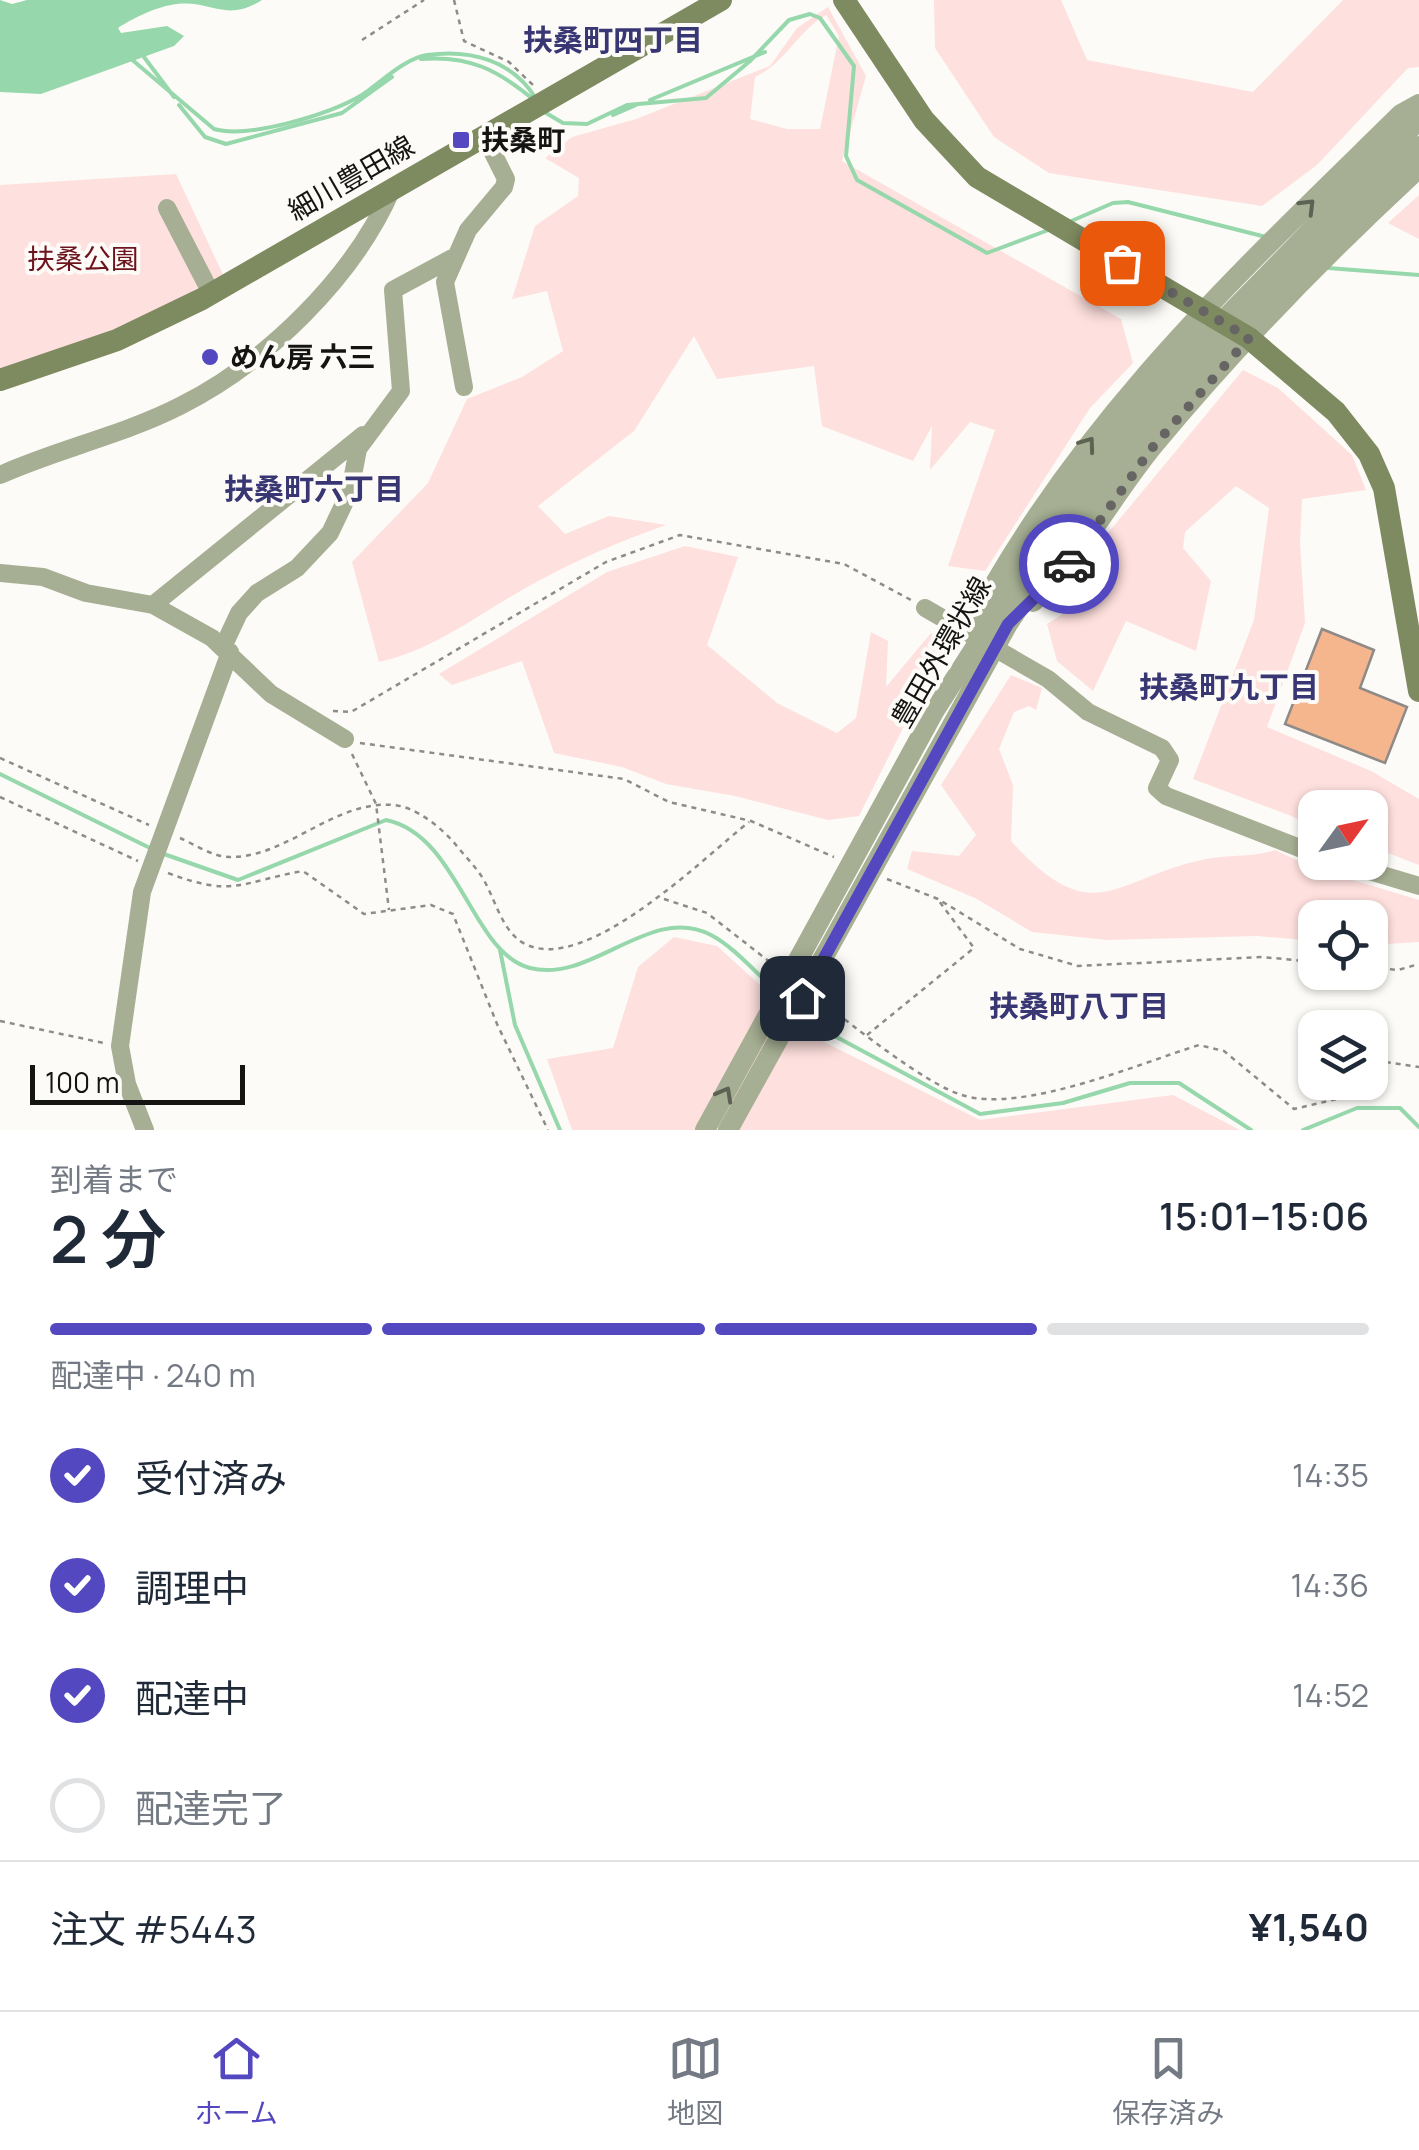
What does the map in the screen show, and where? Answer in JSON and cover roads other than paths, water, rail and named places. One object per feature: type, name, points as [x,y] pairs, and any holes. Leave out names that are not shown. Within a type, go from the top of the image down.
[{"type":"main road","name":"細川豊田線","points":[[0,380],[117,340],[211,293],[720,0]]},
{"type":"main road","points":[[844,0],[924,120],[977,177],[1249,338],[1336,412],[1369,454],[1384,488],[1419,691]]},
{"type":"street","points":[[935,710],[967,634],[1031,526],[1092,438],[1202,310],[1401,114],[1419,104]]},
{"type":"street","name":"豊田外環状線","points":[[705,1130],[753,1062],[1077,488],[1152,392],[1419,120]]},
{"type":"street","points":[[464,386],[445,282],[468,230],[497,198],[506,180],[484,135]]},
{"type":"street","name":"豊田外環状線","points":[[882,830],[935,710],[1000,621],[1045,570],[1116,462],[1207,357],[1419,146]]},
{"type":"street","points":[[1000,621],[1058,578],[1152,448],[1249,338],[1419,168]]},
{"type":"street","points":[[0,475],[177,408],[216,383],[309,310],[378,222],[392,189]]},
{"type":"street","points":[[167,208],[211,293]]},
{"type":"street","points":[[146,1130],[127,1084],[120,1046],[149,863],[239,614],[257,593],[297,568],[330,532],[350,490],[358,449],[400,391],[393,290],[456,256]]},
{"type":"street","points":[[154,605],[376,426]]},
{"type":"street","points":[[0,572],[43,577],[86,594],[154,605],[226,650],[271,694],[344,740]]},
{"type":"street","points":[[926,608],[1048,679],[1088,712],[1162,748],[1170,760],[1157,788],[1166,796],[1298,847]]},
{"type":"street","points":[[1388,877],[1419,886]]},
{"type":"street","name":"豊田外環状線","points":[[728,1130],[753,1062]]},
{"type":"waterway","points":[[546,113],[563,123],[587,124],[627,105],[706,98],[750,61],[789,20],[810,14],[820,18],[854,66],[846,156],[857,180],[987,253],[1051,229]]},
{"type":"waterway","points":[[650,100],[765,52]]},
{"type":"waterway","points":[[141,53],[174,97]]},
{"type":"waterway","points":[[130,58],[214,129],[229,131],[268,128],[330,110],[362,95],[410,61],[427,55],[459,54],[488,60],[514,74],[535,97]]},
{"type":"waterway","points":[[421,59],[454,60],[482,67],[534,100]]},
{"type":"waterway","points":[[179,105],[205,137],[226,144],[342,113],[392,77]]},
{"type":"waterway","points":[[613,115],[636,105]]},
{"type":"waterway","points":[[1069,222],[1113,203],[1128,202],[1266,237]]},
{"type":"waterway","points":[[1328,268],[1419,275]]},
{"type":"waterway","points":[[0,774],[152,849]]},
{"type":"waterway","points":[[161,853],[238,880],[386,820],[411,830],[431,847],[493,941],[510,958],[530,968],[553,970],[576,965],[643,936],[688,928],[720,940],[775,990]]},
{"type":"waterway","points":[[500,950],[515,1025],[560,1130]]},
{"type":"waterway","points":[[801,1013],[816,1026],[980,1114],[1063,1103],[1130,1083],[1179,1083],[1251,1130]]},
{"type":"waterway","points":[[1303,1130],[1357,1108],[1400,1108],[1419,1127]]},
{"type":"place","name":"扶桑町","points":[[461,140]]},
{"type":"place","name":"めん房 六三","points":[[210,357]]},
{"type":"district","name":"扶桑町四丁目","points":[[613,41]]},
{"type":"district","name":"扶桑町六丁目","points":[[314,490]]},
{"type":"district","name":"扶桑町九丁目","points":[[1229,688]]},
{"type":"district","name":"扶桑町八丁目","points":[[1079,1007]]},
{"type":"park label","name":"扶桑公園","points":[[83,259]]}]
